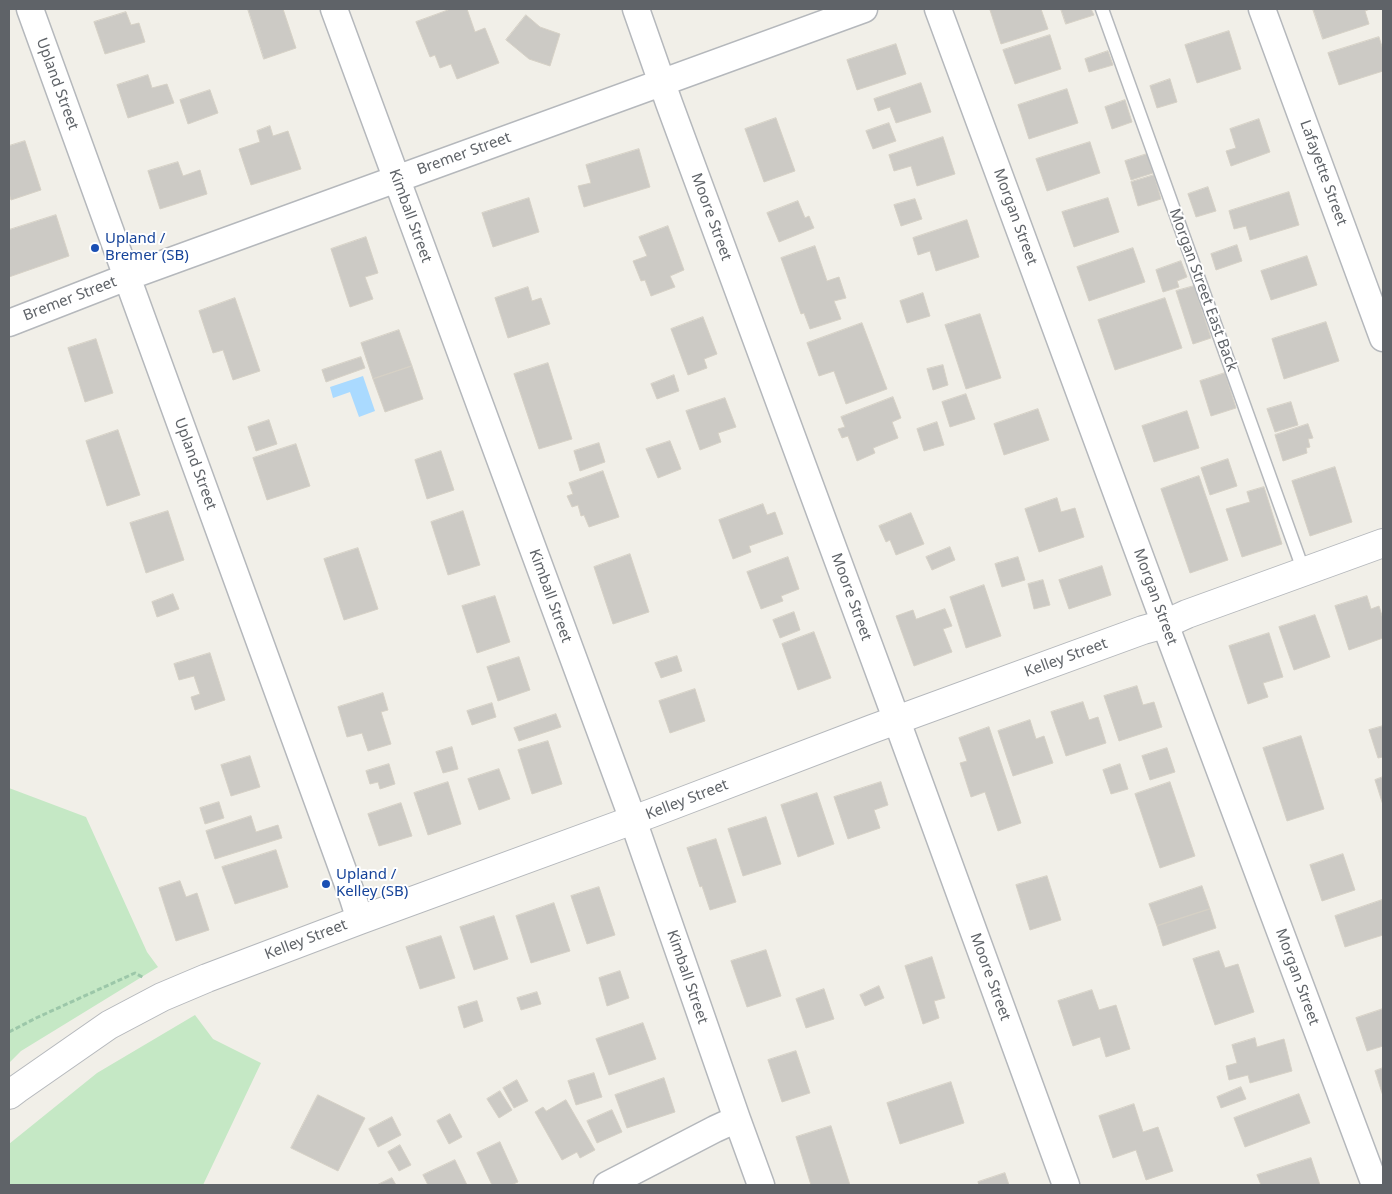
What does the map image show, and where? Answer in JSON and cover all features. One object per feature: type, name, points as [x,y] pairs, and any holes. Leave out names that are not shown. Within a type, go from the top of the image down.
[{"type":"street","points":[[9,14],[23,9]]},
{"type":"street","name":"Upland Street","points":[[30,9],[360,920]]},
{"type":"street","name":"Kimball Street","points":[[334,9],[632,820],[737,1120],[762,1185]]},
{"type":"street","name":"Moore Street","points":[[636,9],[1066,1185]]},
{"type":"street","name":"Bremer Street","points":[[9,323],[126,277],[864,9]]},
{"type":"street","name":"Morgan Street","points":[[938,9],[1374,1185]]},
{"type":"street","name":"Lafayette Street","points":[[1262,9],[1383,338]]},
{"type":"street","name":"Kelley Street","points":[[9,1095],[109,1026],[162,997],[360,920],[897,720],[1143,630],[1165,624],[1187,614],[1383,543]]},
{"type":"street","points":[[607,1185],[715,1129],[737,1120]]},
{"type":"lane","name":"Morgan Street East Back","points":[[1102,9],[1304,572]]},
{"type":"path","points":[[9,1032],[135,973],[151,982]]},
{"type":"green space","points":[[9,788],[86,817],[147,952],[158,967],[21,1051],[9,1063]]},
{"type":"green space","points":[[195,1015],[213,1039],[261,1063],[203,1185],[9,1185],[9,1144],[97,1073]]},
{"type":"water","points":[[363,376],[375,411],[359,417],[350,392],[333,398],[330,387]]},
{"type":"building","points":[[248,9],[283,9],[296,48],[264,59]]},
{"type":"building","points":[[451,9],[467,9],[475,32],[485,28],[499,63],[457,79],[451,64],[440,68],[435,55],[430,57],[416,22]]},
{"type":"building","points":[[1041,9],[1048,29],[1001,44],[990,10]]},
{"type":"building","points":[[1061,9],[1091,9],[1094,15],[1066,24]]},
{"type":"building","points":[[1313,9],[1370,9],[1365,11],[1369,24],[1323,39]]},
{"type":"building","points":[[126,12],[131,25],[139,23],[145,42],[105,54],[94,22]]},
{"type":"building","points":[[526,15],[540,27],[560,34],[550,66],[529,59],[506,40]]},
{"type":"building","points":[[1229,31],[1241,69],[1197,83],[1185,45]]},
{"type":"building","points":[[1050,35],[1061,69],[1015,84],[1003,50]]},
{"type":"building","points":[[1379,37],[1383,50],[1383,71],[1339,85],[1328,53]]},
{"type":"building","points":[[896,44],[906,74],[857,90],[847,60]]},
{"type":"building","points":[[1108,51],[1113,65],[1089,72],[1085,59]]},
{"type":"building","points":[[148,75],[152,88],[167,84],[174,103],[128,118],[117,85]]},
{"type":"building","points":[[1170,79],[1177,102],[1157,108],[1150,86]]},
{"type":"building","points":[[921,83],[931,112],[896,123],[890,107],[878,111],[874,99]]},
{"type":"building","points":[[1067,89],[1078,123],[1029,139],[1018,105]]},
{"type":"building","points":[[210,90],[218,113],[188,124],[180,100]]},
{"type":"building","points":[[1125,100],[1132,122],[1112,129],[1105,107]]},
{"type":"building","points":[[776,118],[795,171],[764,182],[745,129]]},
{"type":"building","points":[[1259,119],[1270,152],[1231,166],[1226,151],[1236,148],[1230,129]]},
{"type":"building","points":[[889,123],[896,141],[873,149],[866,131]]},
{"type":"building","points":[[270,126],[273,136],[288,131],[301,169],[251,185],[239,149],[260,142],[257,131]]},
{"type":"building","points":[[943,137],[955,174],[917,186],[911,166],[894,171],[889,155]]},
{"type":"building","points":[[25,141],[41,190],[11,200],[9,193],[9,146]]},
{"type":"building","points":[[1090,142],[1100,173],[1047,191],[1036,159]]},
{"type":"building","points":[[639,149],[650,187],[584,207],[578,186],[591,183],[586,165]]},
{"type":"building","points":[[1147,154],[1153,173],[1131,180],[1125,161]]},
{"type":"building","points":[[178,162],[183,176],[200,170],[207,194],[160,209],[148,171]]},
{"type":"building","points":[[1154,175],[1161,199],[1138,206],[1131,182]]},
{"type":"building","points":[[1208,187],[1216,211],[1196,217],[1188,194]]},
{"type":"building","points":[[1289,192],[1299,225],[1250,240],[1246,226],[1234,229],[1229,211]]},
{"type":"building","points":[[529,198],[539,232],[493,247],[482,213]]},
{"type":"building","points":[[1108,198],[1119,232],[1074,247],[1062,212]]},
{"type":"building","points":[[915,199],[922,219],[901,226],[894,205]]},
{"type":"building","points":[[798,201],[805,218],[809,216],[814,228],[779,242],[767,213]]},
{"type":"building","points":[[56,215],[69,256],[9,277],[9,230]]},
{"type":"building","points":[[967,220],[979,257],[936,271],[930,251],[918,255],[913,238]]},
{"type":"building","points":[[668,226],[684,270],[670,276],[675,287],[651,296],[645,280],[641,281],[633,261],[647,256],[639,237]]},
{"type":"building","points":[[366,237],[378,273],[365,277],[373,299],[350,307],[331,249]]},
{"type":"building","points":[[1237,245],[1242,261],[1216,270],[1211,254]]},
{"type":"building","points":[[815,246],[827,281],[839,277],[846,298],[834,301],[841,319],[810,329],[804,313],[801,314],[781,258]]},
{"type":"building","points":[[1133,248],[1145,282],[1089,301],[1077,267]]},
{"type":"building","points":[[1307,256],[1317,285],[1271,300],[1261,271]]},
{"type":"building","points":[[1181,261],[1187,277],[1177,281],[1179,287],[1163,292],[1156,270]]},
{"type":"building","points":[[1194,286],[1211,338],[1193,344],[1176,291]]},
{"type":"building","points":[[528,287],[532,301],[541,298],[550,324],[508,338],[495,298]]},
{"type":"building","points":[[923,293],[930,316],[907,323],[900,301]]},
{"type":"building","points":[[235,298],[260,371],[233,380],[223,350],[213,353],[199,311]]},
{"type":"building","points":[[1165,298],[1182,348],[1115,370],[1098,320]]},
{"type":"building","points":[[980,314],[1001,378],[966,389],[945,325]]},
{"type":"building","points":[[703,317],[717,354],[704,359],[707,368],[688,375],[671,329]]},
{"type":"building","points":[[1326,322],[1339,361],[1284,379],[1272,339]]},
{"type":"building","points":[[862,323],[887,389],[846,404],[834,371],[819,376],[807,343]]},
{"type":"building","points":[[399,330],[412,366],[373,379],[361,343]]},
{"type":"building","points":[[96,339],[113,393],[85,402],[68,348]]},
{"type":"building","points":[[361,357],[365,368],[326,382],[322,370]]},
{"type":"building","points":[[548,363],[572,439],[539,449],[514,374]]},
{"type":"building","points":[[943,365],[948,385],[933,390],[927,369]]},
{"type":"building","points":[[412,366],[423,399],[385,412],[373,379]]},
{"type":"building","points":[[1225,373],[1236,408],[1211,416],[1200,381]]},
{"type":"building","points":[[674,375],[679,391],[657,399],[651,384]]},
{"type":"building","points":[[966,394],[975,419],[950,427],[942,402]]},
{"type":"building","points":[[893,397],[901,418],[892,422],[898,438],[873,448],[875,453],[857,461],[848,436],[842,438],[838,429],[845,427],[841,417]]},
{"type":"building","points":[[725,398],[736,427],[718,433],[721,442],[700,450],[686,411]]},
{"type":"building","points":[[1291,402],[1298,425],[1275,432],[1267,409]]},
{"type":"building","points":[[1038,409],[1049,440],[1004,455],[994,424]]},
{"type":"building","points":[[1187,411],[1199,448],[1154,462],[1142,426]]},
{"type":"building","points":[[269,420],[277,444],[256,451],[248,427]]},
{"type":"building","points":[[937,422],[944,445],[924,451],[917,429]]},
{"type":"building","points":[[1308,424],[1313,438],[1308,439],[1310,447],[1306,448],[1307,453],[1283,461],[1275,435]]},
{"type":"building","points":[[118,430],[140,495],[107,506],[86,441]]},
{"type":"building","points":[[670,441],[681,469],[658,478],[646,449]]},
{"type":"building","points":[[599,443],[605,462],[580,471],[574,451]]},
{"type":"building","points":[[296,444],[310,486],[267,500],[253,458]]},
{"type":"building","points":[[441,451],[454,490],[427,499],[415,460]]},
{"type":"building","points":[[1228,459],[1237,486],[1210,495],[1201,468]]},
{"type":"building","points":[[1335,467],[1352,522],[1310,536],[1292,481]]},
{"type":"building","points":[[603,471],[619,517],[589,527],[584,515],[581,516],[578,505],[572,507],[567,496],[573,494],[569,483]]},
{"type":"building","points":[[1199,476],[1228,560],[1190,573],[1161,489]]},
{"type":"building","points":[[1264,487],[1282,544],[1242,557],[1226,509],[1250,502],[1247,492]]},
{"type":"building","points":[[1057,498],[1061,512],[1075,508],[1084,537],[1039,552],[1025,509]]},
{"type":"building","points":[[763,504],[767,515],[775,512],[783,534],[749,546],[751,552],[733,559],[719,520]]},
{"type":"building","points":[[168,511],[184,560],[146,573],[130,523]]},
{"type":"building","points":[[463,511],[480,565],[448,575],[431,522]]},
{"type":"building","points":[[911,513],[924,544],[896,555],[890,540],[886,542],[879,526]]},
{"type":"building","points":[[950,547],[955,560],[932,570],[926,557]]},
{"type":"building","points":[[358,548],[378,609],[344,620],[324,559]]},
{"type":"building","points":[[630,554],[649,612],[613,624],[594,567]]},
{"type":"building","points":[[788,557],[799,589],[781,596],[783,601],[761,609],[747,572]]},
{"type":"building","points":[[1018,557],[1025,580],[1002,587],[995,564]]},
{"type":"building","points":[[1102,566],[1111,595],[1069,609],[1059,580]]},
{"type":"building","points":[[1043,580],[1050,605],[1034,609],[1028,584]]},
{"type":"building","points":[[984,585],[1001,636],[966,648],[950,597]]},
{"type":"building","points":[[173,594],[179,609],[157,617],[152,602]]},
{"type":"building","points":[[495,596],[510,642],[477,653],[462,606]]},
{"type":"building","points":[[1367,596],[1371,609],[1379,606],[1383,619],[1383,638],[1349,650],[1335,606]]},
{"type":"building","points":[[945,609],[952,626],[943,629],[952,652],[914,666],[896,616],[913,610],[916,619]]},
{"type":"building","points":[[794,612],[800,630],[780,638],[773,620]]},
{"type":"building","points":[[1315,615],[1330,657],[1294,670],[1279,627]]},
{"type":"building","points":[[814,632],[831,678],[798,690],[782,644]]},
{"type":"building","points":[[1269,633],[1283,677],[1263,683],[1268,697],[1248,704],[1229,646]]},
{"type":"building","points":[[210,653],[225,700],[195,710],[191,697],[200,694],[194,676],[179,680],[174,664]]},
{"type":"building","points":[[677,656],[682,671],[661,678],[655,663]]},
{"type":"building","points":[[519,657],[530,690],[498,701],[487,667]]},
{"type":"building","points":[[1137,686],[1143,705],[1154,702],[1162,727],[1119,741],[1104,696]]},
{"type":"building","points":[[695,689],[705,721],[670,733],[659,701]]},
{"type":"building","points":[[383,693],[388,710],[381,712],[391,744],[368,751],[362,733],[347,737],[338,707]]},
{"type":"building","points":[[1083,702],[1089,720],[1098,717],[1106,743],[1066,756],[1051,712]]},
{"type":"building","points":[[492,703],[496,717],[472,725],[467,711]]},
{"type":"building","points":[[556,714],[561,727],[519,741],[514,728]]},
{"type":"building","points":[[1030,720],[1036,739],[1044,736],[1053,763],[1013,776],[998,731]]},
{"type":"building","points":[[1383,726],[1383,757],[1378,758],[1369,730]]},
{"type":"building","points":[[989,727],[1021,823],[998,831],[985,792],[971,797],[960,763],[967,761],[959,738]]},
{"type":"building","points":[[1301,736],[1324,809],[1287,821],[1263,748]]},
{"type":"building","points":[[548,741],[562,784],[532,794],[518,750]]},
{"type":"building","points":[[452,747],[458,769],[443,773],[436,752]]},
{"type":"building","points":[[1167,748],[1175,772],[1150,780],[1142,756]]},
{"type":"building","points":[[250,756],[260,787],[231,796],[221,765]]},
{"type":"building","points":[[389,764],[395,784],[380,789],[378,782],[370,784],[366,771]]},
{"type":"building","points":[[1120,764],[1128,789],[1111,794],[1103,770]]},
{"type":"building","points":[[499,769],[510,799],[479,810],[468,779]]},
{"type":"building","points":[[1383,777],[1383,805],[1375,780]]},
{"type":"building","points":[[448,782],[461,824],[428,835],[414,793]]},
{"type":"building","points":[[881,782],[888,805],[874,810],[880,828],[848,839],[834,797]]},
{"type":"building","points":[[1170,782],[1195,856],[1160,868],[1135,794]]},
{"type":"building","points":[[817,793],[834,844],[798,857],[781,805]]},
{"type":"building","points":[[219,802],[224,818],[205,824],[200,808]]},
{"type":"building","points":[[401,803],[412,836],[379,846],[368,814]]},
{"type":"building","points":[[251,816],[256,832],[278,825],[282,838],[215,859],[206,831]]},
{"type":"building","points":[[766,817],[781,864],[743,876],[728,829]]},
{"type":"building","points":[[716,839],[736,902],[710,910],[687,848]]},
{"type":"building","points":[[276,850],[288,887],[235,904],[222,867]]},
{"type":"building","points":[[1343,854],[1355,890],[1322,901],[1310,865]]},
{"type":"building","points":[[1047,876],[1061,920],[1030,930],[1016,885]]},
{"type":"building","points":[[180,881],[186,897],[197,893],[209,930],[176,941],[159,888]]},
{"type":"building","points":[[1202,886],[1210,909],[1157,926],[1149,904]]},
{"type":"building","points":[[599,887],[615,935],[587,944],[571,896]]},
{"type":"building","points":[[1382,900],[1383,935],[1345,947],[1335,916]]},
{"type":"building","points":[[554,903],[570,951],[531,963],[516,916]]},
{"type":"building","points":[[1210,909],[1216,928],[1163,946],[1157,926]]},
{"type":"building","points":[[494,916],[508,959],[474,970],[460,927]]},
{"type":"building","points":[[441,936],[455,978],[420,989],[406,947]]},
{"type":"building","points":[[766,950],[781,996],[747,1007],[731,961]]},
{"type":"building","points":[[1219,951],[1225,968],[1238,964],[1254,1012],[1215,1025],[1193,959]]},
{"type":"building","points":[[932,957],[945,998],[934,1001],[939,1018],[923,1024],[905,966]]},
{"type":"building","points":[[620,971],[629,998],[607,1006],[599,978]]},
{"type":"building","points":[[879,986],[884,998],[865,1006],[860,995]]},
{"type":"building","points":[[824,989],[834,1019],[806,1028],[796,999]]},
{"type":"building","points":[[1092,990],[1099,1010],[1116,1005],[1130,1049],[1106,1057],[1100,1037],[1073,1046],[1058,1001]]},
{"type":"building","points":[[537,992],[541,1004],[521,1010],[517,998]]},
{"type":"building","points":[[477,1001],[483,1021],[464,1028],[458,1007]]},
{"type":"building","points":[[1383,1009],[1383,1046],[1367,1051],[1356,1018]]},
{"type":"building","points":[[643,1023],[656,1059],[609,1075],[596,1039]]},
{"type":"building","points":[[1255,1038],[1257,1047],[1284,1039],[1292,1071],[1250,1083],[1248,1075],[1229,1080],[1226,1066],[1237,1063],[1232,1045]]},
{"type":"building","points":[[796,1051],[810,1093],[782,1102],[768,1060]]},
{"type":"building","points":[[1383,1068],[1383,1096],[1375,1071]]},
{"type":"building","points":[[594,1073],[602,1097],[576,1105],[568,1081]]},
{"type":"building","points":[[664,1078],[675,1112],[627,1128],[615,1095]]},
{"type":"building","points":[[517,1080],[528,1101],[514,1108],[503,1088]]},
{"type":"building","points":[[951,1082],[964,1123],[900,1144],[887,1103]]},
{"type":"building","points":[[1241,1087],[1246,1099],[1221,1108],[1217,1097]]},
{"type":"building","points":[[500,1091],[512,1110],[499,1118],[487,1099]]},
{"type":"building","points":[[1299,1094],[1310,1123],[1245,1147],[1234,1118]]},
{"type":"building","points":[[318,1095],[365,1118],[338,1171],[291,1148]]},
{"type":"building","points":[[566,1100],[595,1150],[580,1158],[577,1152],[562,1160],[535,1112],[543,1107],[546,1111]]},
{"type":"building","points":[[1134,1104],[1143,1132],[1158,1127],[1173,1171],[1146,1180],[1136,1150],[1113,1158],[1099,1116]]},
{"type":"building","points":[[612,1110],[622,1132],[597,1143],[587,1121]]},
{"type":"building","points":[[450,1114],[462,1137],[449,1144],[437,1121]]},
{"type":"building","points":[[392,1117],[401,1135],[378,1147],[369,1129]]},
{"type":"building","points":[[831,1126],[850,1185],[811,1185],[796,1137]]},
{"type":"building","points":[[500,1142],[518,1182],[511,1185],[492,1185],[477,1153]]},
{"type":"building","points":[[400,1145],[411,1165],[399,1171],[388,1152]]},
{"type":"building","points":[[1311,1158],[1320,1185],[1261,1185],[1257,1175]]},
{"type":"building","points":[[455,1160],[467,1185],[428,1185],[423,1175]]},
{"type":"building","points":[[1005,1173],[1009,1185],[979,1185],[978,1182]]},
{"type":"building","points":[[392,1178],[396,1185],[377,1185]]},
{"type":"place","name":"Upland / Bremer (SB)","points":[[95,248]]},
{"type":"place","name":"Upland / Kelley (SB)","points":[[326,884]]}]
